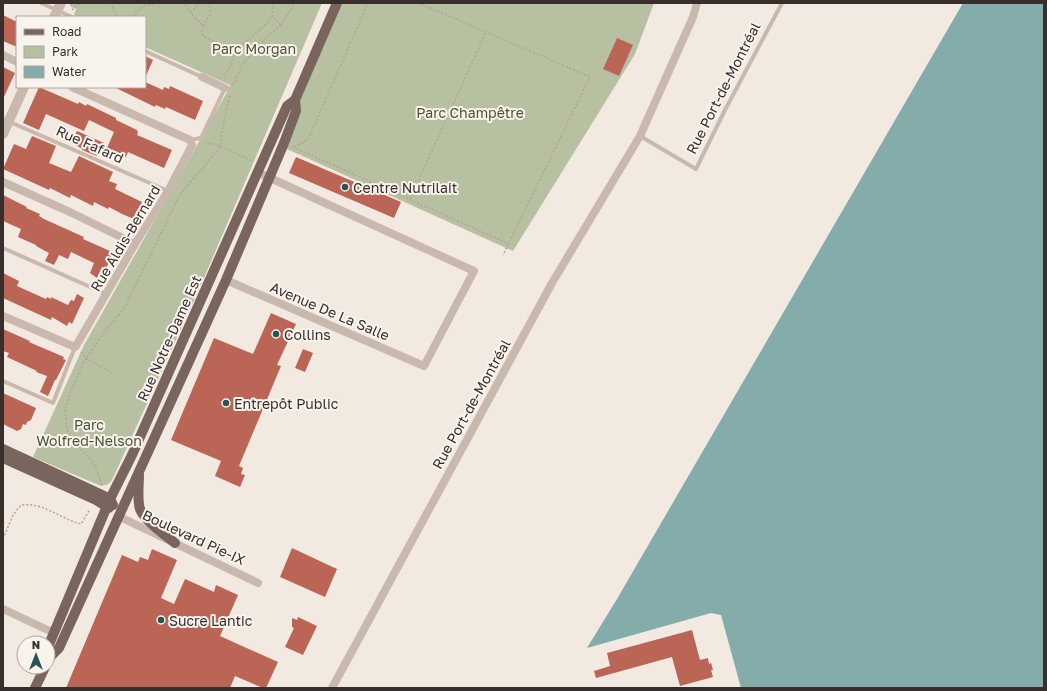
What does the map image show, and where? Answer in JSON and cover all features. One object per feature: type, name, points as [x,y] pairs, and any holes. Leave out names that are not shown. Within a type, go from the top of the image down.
[{"type":"main road","name":"Rue Notre-Dame Est","points":[[56,651],[59,648],[226,280],[269,178],[289,145],[296,111],[295,100],[337,3]]},
{"type":"main road","name":"Rue Notre-Dame Est","points":[[54,633],[108,502],[132,455],[257,172],[287,106],[295,100]]},
{"type":"main road","points":[[3,449],[100,494],[118,516]]},
{"type":"main road","points":[[3,458],[96,500],[108,502]]},
{"type":"main road","points":[[139,471],[140,510],[144,517],[175,543]]},
{"type":"main road","name":"Rue Notre-Dame Est","points":[[36,688],[41,675]]},
{"type":"street","name":"Rue Port-de-Montréal","points":[[332,688],[552,283],[640,136],[693,17],[697,3]]},
{"type":"street","points":[[3,55],[16,62]]},
{"type":"street","points":[[202,77],[228,87]]},
{"type":"street","points":[[3,134],[6,120],[23,88]]},
{"type":"street","points":[[74,88],[190,140]]},
{"type":"street","name":"Rue Aldis-Bernard","points":[[75,347],[168,191],[192,145],[190,140]]},
{"type":"street","points":[[257,172],[269,178]]},
{"type":"street","name":"Avenue De La Salle","points":[[226,280],[424,366],[474,271],[269,178]]},
{"type":"street","points":[[3,182],[136,244]]},
{"type":"street","points":[[3,316],[75,347]]},
{"type":"street","name":"Boulevard Pie-IX","points":[[118,516],[258,583]]},
{"type":"street","points":[[3,609],[54,633]]},
{"type":"lane","points":[[41,3],[70,16]]},
{"type":"lane","name":"Rue Port-de-Montréal","points":[[640,136],[696,170],[725,110],[782,3]]},
{"type":"lane","points":[[146,51],[202,77]]},
{"type":"lane","points":[[190,140],[201,138],[228,87]]},
{"type":"lane","name":"Rue Fafard","points":[[6,120],[168,191]]},
{"type":"lane","points":[[3,248],[106,294]]},
{"type":"lane","points":[[3,381],[53,403],[75,347]]},
{"type":"path","points":[[71,11],[80,3]]},
{"type":"path","points":[[111,3],[117,16]]},
{"type":"path","points":[[134,16],[140,8],[148,4],[157,3]]},
{"type":"path","points":[[182,3],[185,4],[203,26]]},
{"type":"path","points":[[190,12],[201,3]]},
{"type":"path","points":[[209,3],[210,14],[203,26],[202,32],[204,37],[234,52]]},
{"type":"path","points":[[103,487],[92,461],[70,437],[66,425],[65,410],[70,392],[86,358],[125,306],[179,196],[215,155],[220,146],[234,52],[272,18],[273,3]]},
{"type":"path","points":[[228,87],[244,62],[265,39],[281,25],[295,3]]},
{"type":"path","points":[[289,145],[303,143],[311,132],[368,3]]},
{"type":"path","points":[[419,3],[590,77],[503,255]]},
{"type":"path","points":[[272,18],[281,25]]},
{"type":"path","points":[[410,199],[486,32]]},
{"type":"path","points":[[201,141],[220,146],[255,162]]},
{"type":"path","points":[[289,145],[509,244]]},
{"type":"path","points":[[86,358],[112,373]]},
{"type":"path","points":[[3,539],[13,514],[21,505],[34,505],[81,524]]},
{"type":"green space","name":"Parc Wolfred-Nelson","points":[[70,3],[322,3],[200,287],[113,478],[108,484],[101,486],[33,457],[84,345],[230,85],[146,47],[146,16],[76,16],[74,15],[76,9],[70,6]]},
{"type":"green space","name":"Parc Champêtre","points":[[340,3],[654,3],[635,54],[513,251],[278,145]]},
{"type":"water","points":[[963,3],[1044,3],[1044,688],[741,688],[721,615],[711,613],[587,648],[617,599]]},
{"type":"building","points":[[3,15],[16,22],[16,47],[3,41]]},
{"type":"building","points":[[617,38],[633,45],[619,76],[603,69]]},
{"type":"building","points":[[146,56],[153,60],[146,76]]},
{"type":"building","points":[[3,67],[15,73],[3,99]]},
{"type":"building","points":[[146,82],[163,90],[164,87],[169,89],[170,86],[203,101],[195,120],[166,107],[165,109],[156,105],[155,107],[116,88],[146,88]]},
{"type":"building","points":[[39,88],[41,88],[78,104],[79,102],[86,106],[87,104],[137,130],[137,135],[172,150],[164,168],[128,152],[126,157],[107,148],[114,132],[89,120],[84,131],[46,114],[39,130],[23,123]]},
{"type":"building","points":[[77,131],[104,143],[97,156],[82,150],[71,143]]},
{"type":"building","points":[[32,136],[56,146],[49,163],[71,172],[79,156],[113,172],[109,181],[117,184],[115,189],[142,202],[134,219],[109,207],[108,209],[94,202],[93,206],[71,195],[70,198],[50,188],[49,190],[3,169],[14,144],[26,149]]},
{"type":"building","name":"Centre Nutrilait","points":[[296,157],[401,202],[394,218],[289,173]]},
{"type":"building","points":[[3,195],[40,214],[39,216],[44,219],[84,237],[83,239],[110,251],[109,253],[112,255],[106,269],[102,267],[97,278],[90,273],[94,263],[71,252],[68,259],[59,255],[54,265],[45,261],[49,253],[18,237],[21,229],[3,221]]},
{"type":"building","points":[[3,273],[19,281],[17,286],[46,299],[47,297],[51,299],[51,297],[68,305],[71,300],[74,301],[77,294],[84,298],[72,324],[69,322],[67,326],[52,317],[51,320],[3,298]]},
{"type":"building","name":"Entrepôt Public","points":[[271,313],[296,324],[277,365],[281,366],[239,466],[243,468],[241,474],[245,475],[240,487],[215,476],[221,461],[171,440],[214,338],[253,354]]},
{"type":"building","points":[[3,329],[64,357],[63,359],[66,360],[48,396],[40,392],[47,376],[7,357],[9,353],[3,351]]},
{"type":"building","points":[[303,349],[313,353],[305,372],[295,368]]},
{"type":"building","points":[[3,393],[36,408],[31,420],[27,422],[26,425],[23,424],[21,429],[17,431],[3,424]]},
{"type":"building","points":[[292,548],[337,569],[325,597],[280,577]]},
{"type":"building","name":"Sucre Lantic","points":[[152,549],[177,560],[161,598],[174,604],[185,579],[214,592],[216,585],[238,595],[220,636],[278,662],[266,688],[235,676],[230,688],[66,688],[122,555],[138,562],[140,557],[148,560]]},
{"type":"building","points":[[298,617],[317,626],[303,655],[285,647],[294,628],[292,627],[292,618],[297,620]]},
{"type":"building","points":[[692,630],[700,660],[708,658],[709,664],[711,663],[713,670],[711,670],[713,677],[680,686],[672,657],[596,678],[594,671],[610,666],[607,653]]},
{"type":"place","name":"Centre Nutrilait","points":[[345,187]]},
{"type":"place","name":"Collins","points":[[276,334]]},
{"type":"place","name":"Entrepôt Public","points":[[226,403]]},
{"type":"place","name":"Sucre Lantic","points":[[161,620]]},
{"type":"park label","name":"Parc Morgan","points":[[254,48]]}]
